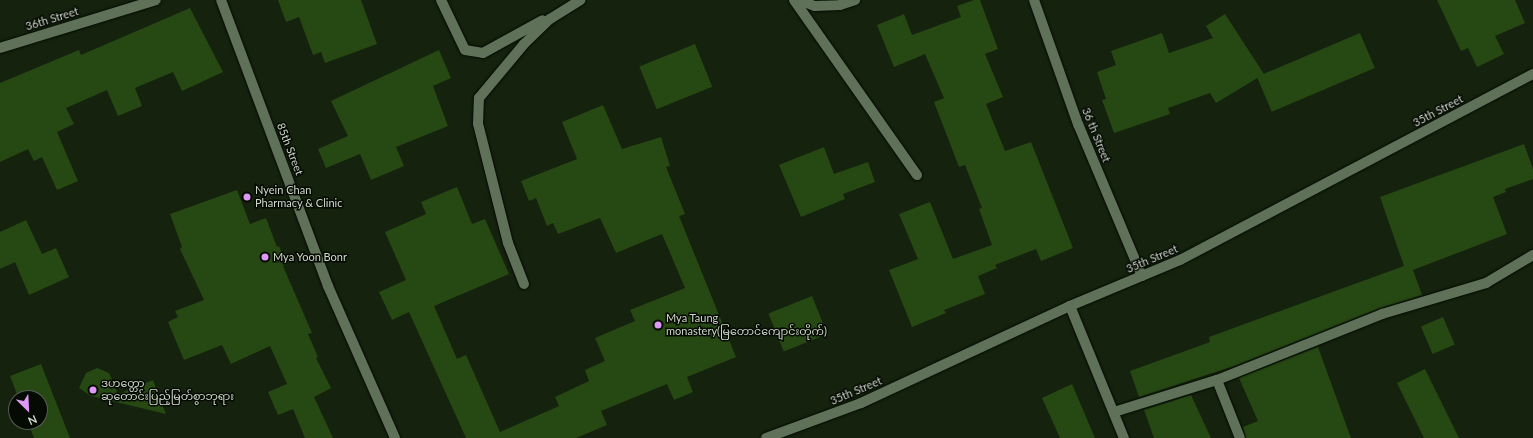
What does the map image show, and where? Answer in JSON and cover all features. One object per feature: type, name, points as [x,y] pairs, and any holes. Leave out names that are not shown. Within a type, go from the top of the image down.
[{"type":"street","name":"36th Street","points":[[0,48],[156,0]]},
{"type":"street","name":"85th Street","points":[[221,0],[328,286],[395,438]]},
{"type":"street","points":[[441,0],[465,50],[483,53],[580,0]]},
{"type":"street","points":[[524,284],[508,243],[478,124],[479,98],[524,44],[550,19],[580,0]]},
{"type":"street","points":[[794,0],[917,175]]},
{"type":"street","points":[[799,0],[815,6],[840,4],[855,0]]},
{"type":"street","name":"36 th Street","points":[[1034,0],[1078,124],[1142,276]]},
{"type":"street","name":"35th Street","points":[[766,438],[861,403],[1070,306],[1180,260],[1533,74]]},
{"type":"street","points":[[1114,412],[1217,380],[1382,314],[1486,283],[1533,255]]},
{"type":"street","points":[[1070,306],[1124,438]]},
{"type":"street","points":[[1217,380],[1240,438]]},
{"type":"building","points":[[278,0],[361,0],[377,44],[325,63],[321,52],[313,55],[299,17],[286,22]]},
{"type":"building","points":[[974,0],[980,0],[998,49],[985,54],[1003,97],[986,104],[1005,151],[1031,142],[1073,248],[1041,261],[1036,249],[995,265],[997,268],[978,276],[985,294],[944,310],[946,313],[912,327],[889,270],[918,259],[899,214],[930,202],[953,259],[992,245],[979,209],[982,208],[965,165],[959,167],[934,102],[944,98],[925,54],[894,67],[877,25],[904,14],[912,35],[961,17],[957,6]]},
{"type":"building","points":[[1437,0],[1515,0],[1525,23],[1495,36],[1504,54],[1477,67],[1468,48],[1461,51]]},
{"type":"building","points":[[190,8],[223,72],[182,91],[173,72],[135,88],[142,106],[118,116],[107,90],[66,108],[74,124],[57,132],[78,181],[57,190],[42,157],[34,161],[28,149],[0,162],[0,83],[79,50],[81,55]]},
{"type":"building","points":[[1225,14],[1264,74],[1216,103],[1210,93],[1168,108],[1170,114],[1114,133],[1102,100],[1106,99],[1097,72],[1116,65],[1111,51],[1162,33],[1169,53],[1213,38],[1206,26]]},
{"type":"building","points":[[1360,33],[1375,68],[1272,112],[1257,77]]},
{"type":"building","points":[[695,44],[712,87],[657,109],[639,66]]},
{"type":"building","points":[[439,50],[451,78],[433,86],[448,126],[396,147],[404,166],[371,180],[360,154],[326,168],[318,149],[348,136],[331,101]]},
{"type":"building","points":[[603,105],[622,149],[661,137],[670,166],[666,167],[685,214],[679,216],[736,357],[687,377],[693,392],[674,400],[667,384],[601,411],[607,425],[576,438],[466,438],[409,312],[392,320],[379,292],[406,280],[385,232],[426,214],[421,202],[457,187],[472,224],[485,219],[509,274],[434,306],[457,359],[466,355],[500,432],[559,406],[555,397],[589,381],[585,370],[605,361],[595,338],[635,321],[630,310],[685,288],[662,234],[616,253],[600,218],[558,234],[553,223],[547,226],[536,198],[529,201],[521,181],[577,159],[562,122]]},
{"type":"building","points":[[1524,144],[1533,169],[1533,179],[1505,189],[1506,192],[1493,197],[1507,234],[1413,270],[1422,295],[1380,308],[1234,366],[1139,397],[1130,371],[1210,342],[1209,337],[1404,266],[1380,197]]},
{"type":"building","points":[[824,147],[834,174],[868,162],[875,182],[843,194],[845,199],[801,217],[779,165]]},
{"type":"building","points":[[237,190],[250,224],[266,218],[277,247],[279,246],[287,264],[283,266],[312,333],[308,334],[318,357],[316,358],[331,388],[314,397],[333,438],[305,438],[293,409],[278,415],[268,392],[287,384],[270,346],[231,364],[222,345],[184,360],[168,322],[178,317],[175,311],[204,300],[180,249],[182,247],[170,214]]},
{"type":"building","points":[[26,220],[42,254],[56,248],[69,277],[29,295],[15,262],[0,269],[0,232]]},
{"type":"building","points":[[812,296],[827,334],[784,352],[768,314]]},
{"type":"building","points":[[1443,317],[1455,345],[1433,354],[1421,326]]},
{"type":"building","points":[[1318,347],[1351,438],[1246,438],[1243,427],[1258,421],[1239,378]]},
{"type":"building","points":[[41,364],[70,438],[34,438],[31,430],[48,430],[48,390],[15,390],[10,376]]},
{"type":"building","points":[[97,368],[109,373],[118,394],[153,380],[166,414],[91,396],[79,388],[86,373]]},
{"type":"building","points":[[1425,369],[1459,438],[1424,438],[1397,383]]},
{"type":"building","points":[[1072,384],[1095,438],[1060,438],[1042,398]]},
{"type":"building","points":[[1191,395],[1211,438],[1154,438],[1144,410]]},
{"type":"place","name":"Nyein Chan Pharmacy & Clinic","points":[[247,197]]},
{"type":"place","name":"Mya Yoon Bonr","points":[[265,257]]},
{"type":"place","name":"Mya Taung monastery(မြတောင်ကျောင်းတိုက်)","points":[[658,325]]},
{"type":"place","name":"ဒဟတ္တော ဆုတောင်းပြည့်မြတ်စွာဘုရား","points":[[93,390]]}]
